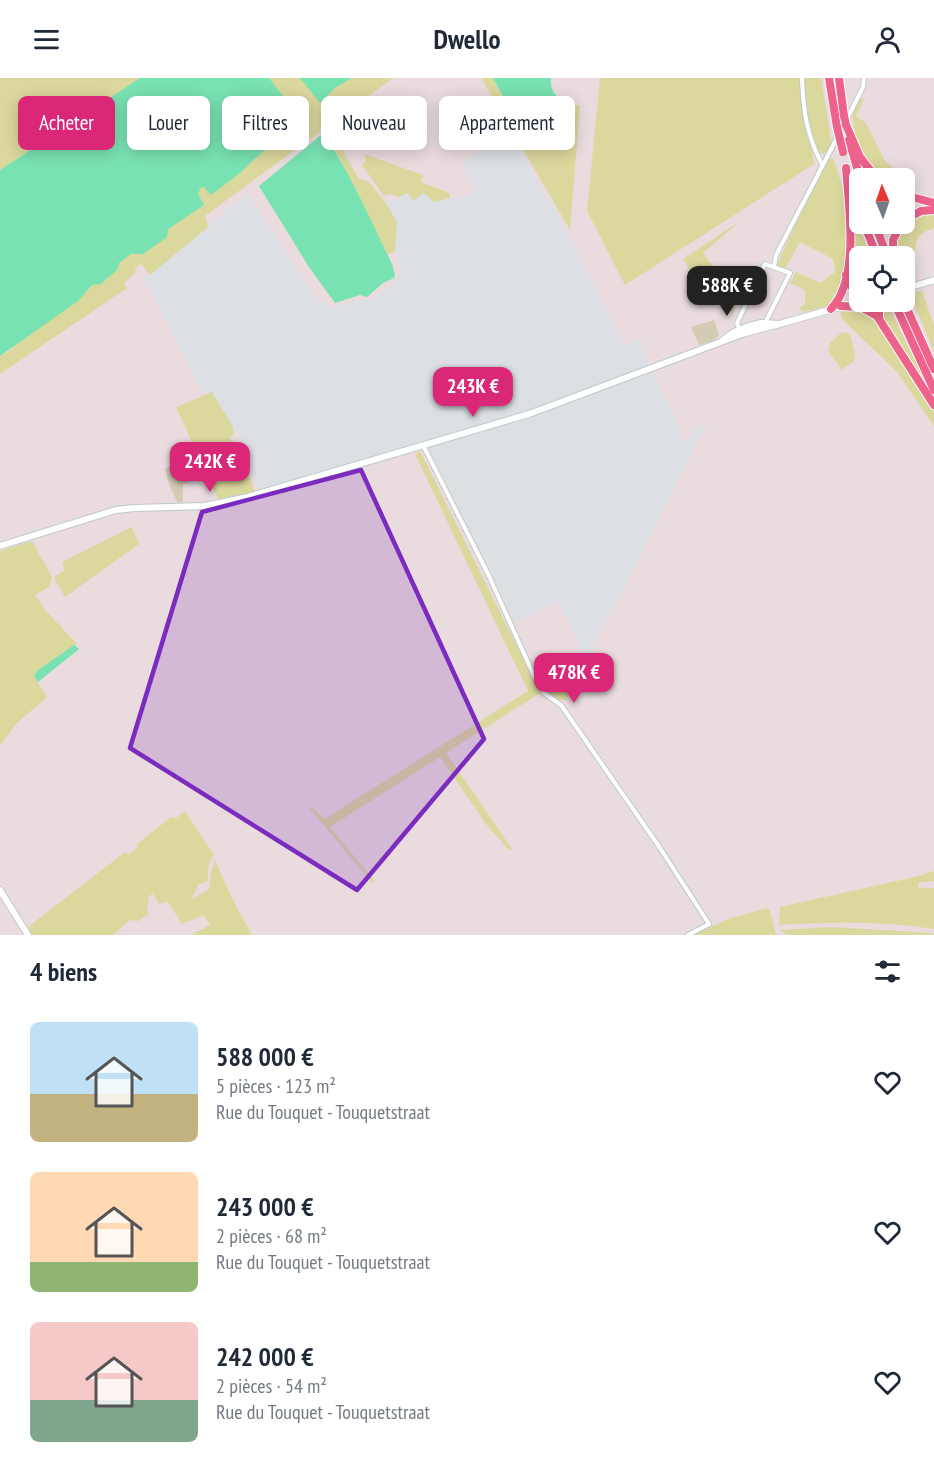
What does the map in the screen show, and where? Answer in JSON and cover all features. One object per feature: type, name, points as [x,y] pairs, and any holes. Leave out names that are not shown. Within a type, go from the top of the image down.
[{"type":"highway","points":[[829,78],[841,126],[850,220],[846,273],[840,295],[831,309]]},
{"type":"highway","points":[[839,78],[844,116],[841,126]]},
{"type":"highway","points":[[841,126],[868,168]]},
{"type":"highway","points":[[852,141],[858,168]]},
{"type":"highway","points":[[846,168],[849,177]]},
{"type":"highway","points":[[915,198],[934,203]]},
{"type":"highway","points":[[915,214],[921,211],[934,210]]},
{"type":"highway","points":[[846,273],[849,281]]},
{"type":"highway","points":[[842,306],[861,307],[870,310],[879,318],[934,405]]},
{"type":"highway","points":[[879,312],[879,318]]},
{"type":"highway","points":[[899,312],[934,390]]},
{"type":"highway","points":[[908,312],[934,369]]},
{"type":"main road","points":[[915,286],[934,280]]},
{"type":"main road","points":[[740,332],[849,304]]},
{"type":"main road","points":[[0,546],[116,510],[191,507],[233,501],[529,414],[717,344],[740,332],[765,323],[778,324]]},
{"type":"main road","points":[[0,890],[28,935]]},
{"type":"street","points":[[802,78],[809,134],[822,165]]},
{"type":"street","points":[[774,267],[776,255],[863,87],[864,78]]},
{"type":"street","points":[[740,332],[737,323],[765,264],[790,273],[765,323]]},
{"type":"street","points":[[423,445],[489,576],[540,687],[561,705],[654,839],[709,924],[688,935]]},
{"type":"highlighted area","points":[[361,470],[484,739],[357,890],[130,748],[202,512]]},
{"type":"shaded area","points":[[0,78],[393,78],[368,96],[321,96],[321,131],[309,140],[309,96],[222,96],[222,150],[295,150],[205,216],[208,227],[150,275],[141,264],[134,269],[137,271],[124,283],[127,288],[0,374],[0,356],[16,347],[0,353]]},
{"type":"shaded area","points":[[140,78],[269,78],[283,96],[222,96],[222,150],[264,150],[240,173],[211,195],[204,187],[201,187],[198,194],[204,205],[168,229],[167,237],[143,254],[131,254],[119,263],[117,270],[101,284],[92,285],[78,301],[0,356],[0,170],[30,150],[115,150],[115,96],[113,96]]},
{"type":"shaded area","points":[[300,78],[352,78],[336,87],[327,96],[321,96],[320,103]]},
{"type":"shaded area","points":[[481,78],[493,78],[503,96],[492,96]]},
{"type":"shaded area","points":[[493,78],[551,78],[552,88],[557,96],[503,96]]},
{"type":"shaded area","points":[[600,78],[801,78],[804,96],[804,78],[821,78],[832,146],[829,151],[822,154],[818,151],[809,131],[814,164],[625,285],[587,211]]},
{"type":"shaded area","points":[[861,98],[864,99],[856,116],[866,123],[884,159],[893,168],[872,168],[860,151],[852,115]]},
{"type":"shaded area","points":[[575,105],[580,105],[570,230],[523,150],[575,150]]},
{"type":"shaded area","points":[[321,135],[321,150],[334,150],[348,174],[392,264],[394,278],[383,283],[367,297],[360,295],[335,303],[309,267],[259,186],[303,150],[309,150],[309,145]]},
{"type":"shaded area","points":[[334,150],[342,150],[359,179],[368,181],[386,203],[397,222],[395,252],[387,254]]},
{"type":"shaded area","points":[[482,150],[519,150],[569,235],[625,345],[639,339],[686,444],[695,426],[705,427],[588,656],[583,651],[558,601],[516,623],[426,442],[259,491],[241,440],[212,393],[205,395],[144,279],[247,193],[317,299],[331,307],[374,298],[394,283],[399,272],[399,258],[395,252],[397,222],[386,203],[408,193],[424,193],[434,202],[476,193],[462,164]]},
{"type":"shaded area","points":[[364,154],[423,175],[421,182],[449,193],[450,198],[434,202],[424,193],[413,201],[408,193],[399,197],[390,194],[384,196],[362,165],[366,161]]},
{"type":"shaded area","points":[[833,158],[839,174],[846,212],[846,252],[843,271],[831,305],[803,312],[799,308],[805,304],[805,290],[790,283],[796,272],[820,283],[835,272],[833,259],[800,242],[785,269],[777,265],[829,159]]},
{"type":"shaded area","points":[[934,214],[934,228],[919,237],[915,254],[915,246],[895,246],[899,234],[915,234],[915,218]]},
{"type":"shaded area","points":[[849,218],[849,234],[862,234],[866,246],[849,246],[849,268],[848,262]]},
{"type":"shaded area","points":[[737,223],[703,253],[738,300],[732,314],[716,284],[703,287],[683,259]]},
{"type":"shaded area","points":[[922,290],[934,326],[934,352],[915,306],[915,292]]},
{"type":"shaded area","points":[[847,310],[865,313],[876,319],[934,412],[934,426],[897,372],[842,319],[840,312]]},
{"type":"shaded area","points":[[892,312],[934,401],[880,313]]},
{"type":"shaded area","points":[[714,320],[719,335],[715,340],[699,345],[691,327]]},
{"type":"shaded area","points":[[842,332],[850,334],[855,353],[854,361],[842,370],[828,351],[830,343]]},
{"type":"shaded area","points":[[212,392],[232,425],[234,434],[230,437],[234,445],[239,447],[255,492],[219,501],[176,407]]},
{"type":"shaded area","points":[[420,451],[542,692],[446,753],[512,849],[509,850],[486,824],[440,757],[330,827],[374,880],[373,884],[310,809],[311,806],[324,819],[528,691],[415,454]]},
{"type":"shaded area","points":[[199,456],[208,477],[183,484],[183,502],[178,503],[165,469],[180,460]]},
{"type":"shaded area","points":[[132,527],[139,544],[65,597],[55,580],[55,576],[65,570],[62,562]]},
{"type":"shaded area","points":[[32,541],[52,577],[49,587],[35,595],[46,611],[77,644],[37,671],[34,676],[47,697],[17,723],[0,745],[0,551]]},
{"type":"shaded area","points":[[74,645],[79,649],[38,682],[34,676],[37,671]]},
{"type":"shaded area","points":[[580,660],[586,662],[566,700],[558,700],[547,693],[569,678]]},
{"type":"shaded area","points":[[185,811],[214,855],[209,863],[208,881],[198,885],[192,899],[209,889],[215,859],[252,935],[191,935],[210,925],[204,915],[182,924],[168,902],[159,904],[153,894],[149,896],[147,908],[149,914],[138,921],[130,920],[113,935],[32,935],[28,927],[125,852],[128,855],[138,848],[136,845],[171,817],[176,818]]},
{"type":"shaded area","points":[[934,871],[934,881],[918,883],[919,888],[934,888],[934,929],[857,923],[779,925],[780,907]]},
{"type":"shaded area","points":[[767,908],[770,911],[776,935],[694,935],[728,919]]},
{"type":"shaded area","points":[[831,927],[933,933],[934,935],[787,935],[780,930]]}]
